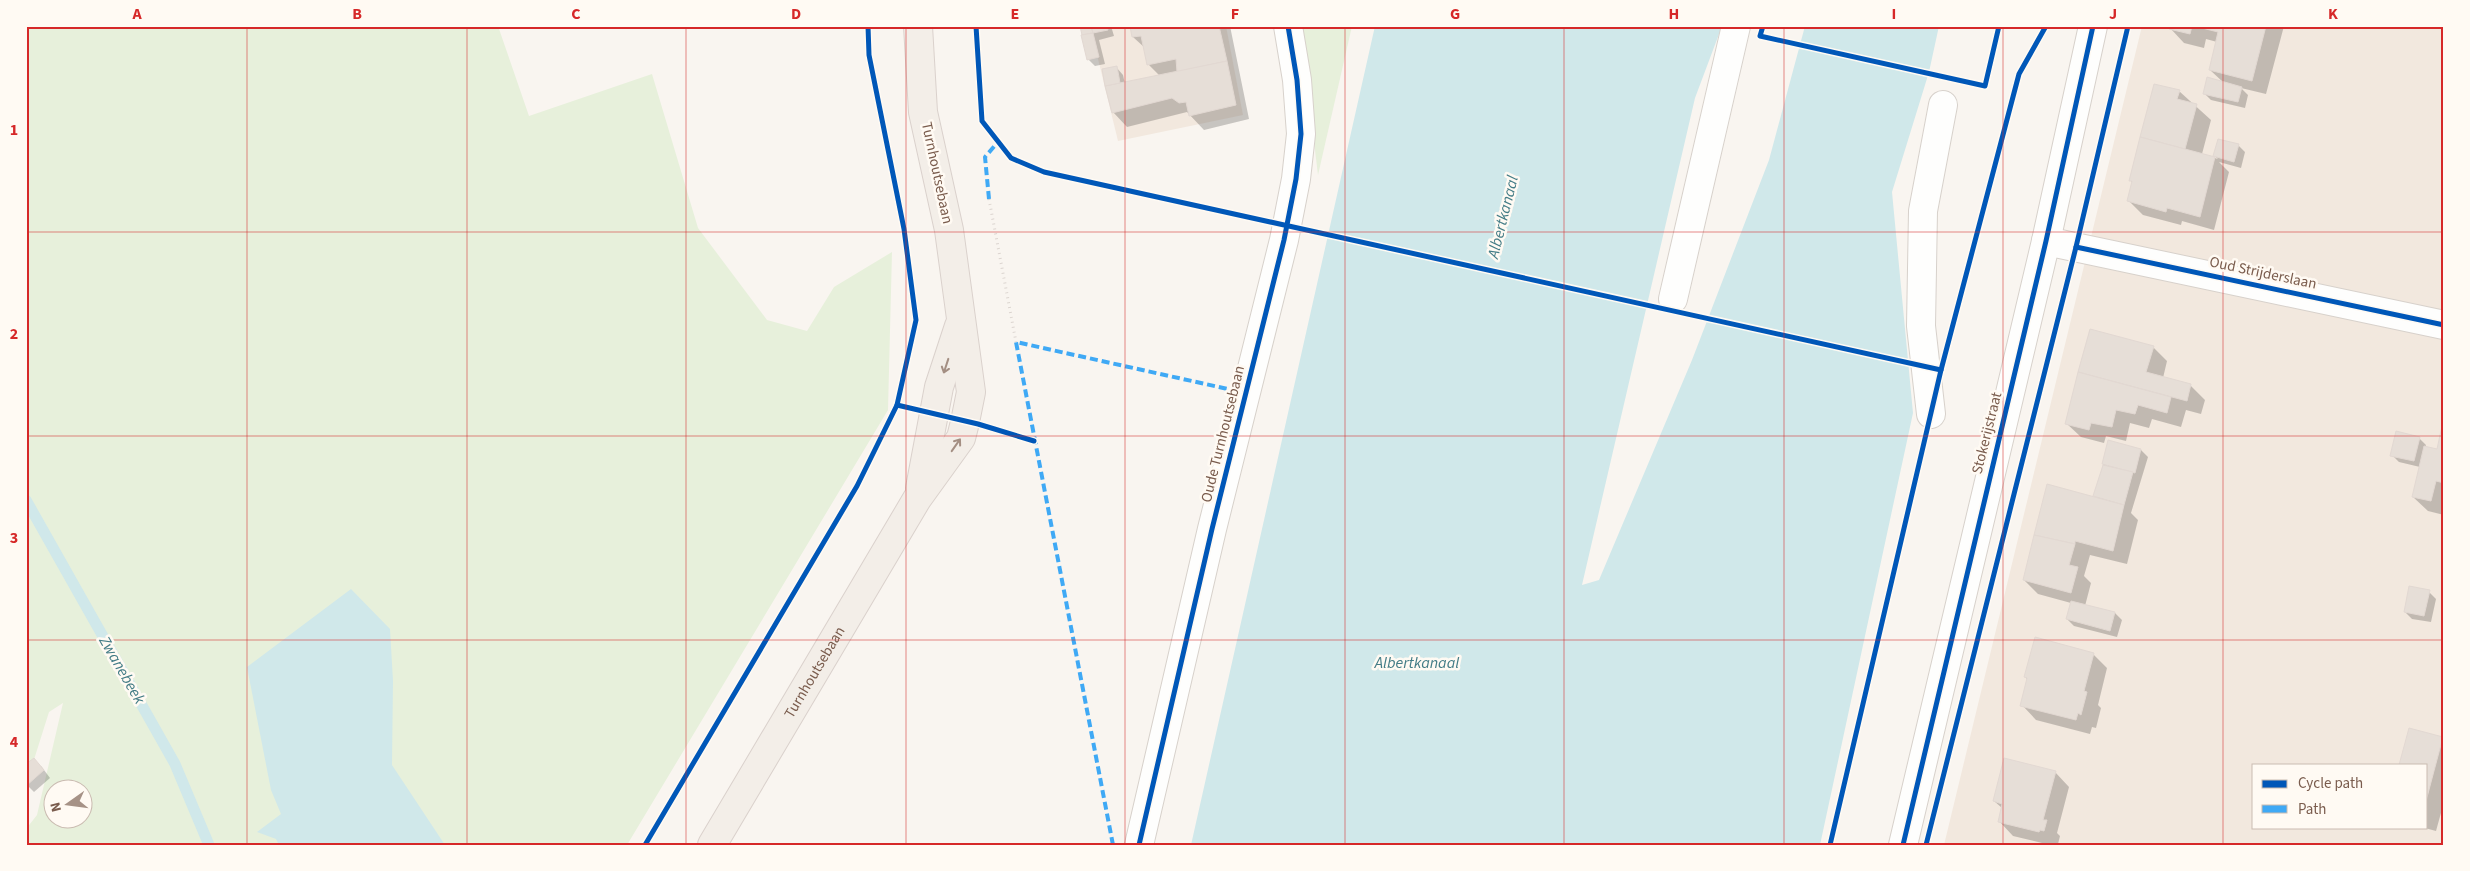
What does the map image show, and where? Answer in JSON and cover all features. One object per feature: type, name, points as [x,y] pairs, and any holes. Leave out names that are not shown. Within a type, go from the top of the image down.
[{"type":"main road","name":"Turnhoutsebaan","points":[[712,845],[918,499],[960,438],[965,422],[971,392],[949,230],[924,112],[918,26]]},
{"type":"street","name":"Oude Turnhoutsebaan","points":[[1139,845],[1212,529],[1284,240],[1296,179],[1301,134],[1297,80],[1288,26]]},
{"type":"street","points":[[1673,299],[1736,26]]},
{"type":"street","name":"Stokerijstraat","points":[[1903,845],[2046,241],[2093,26]]},
{"type":"street","points":[[1931,414],[1921,326],[1923,211],[1943,104]]},
{"type":"street","name":"Oud Strijderslaan","points":[[2046,241],[2444,325]]},
{"type":"path","points":[[1956,312],[2019,74],[2046,26]]},
{"type":"path","points":[[989,199],[1016,342]]},
{"type":"shaded area","points":[[1090,26],[1226,26],[1243,115],[1118,141]]},
{"type":"shaded area","points":[[2142,26],[2444,26],[2444,845],[1944,845]]},
{"type":"green space","points":[[26,26],[498,26],[529,116],[652,74],[698,228],[767,320],[807,331],[834,287],[892,252],[888,410],[627,845],[26,845],[26,829],[37,815],[42,793],[42,828],[92,828],[92,778],[46,778],[63,703],[49,712],[26,785]]},
{"type":"green space","points":[[1300,26],[1352,26],[1318,175]]},
{"type":"water","name":"Albertkanaal","points":[[1375,26],[1722,26],[1695,98],[1582,585],[1599,580],[1692,360],[1769,160],[1805,26],[1939,26],[1929,72],[1892,192],[1913,413],[1820,845],[1191,845]]},
{"type":"water","points":[[351,589],[390,629],[393,681],[392,765],[445,845],[279,845],[276,839],[257,832],[281,814],[271,790],[247,667]]},
{"type":"building","points":[[1080,26],[1091,26],[1093,33],[1082,35]]},
{"type":"building","points":[[1091,26],[1107,26],[1108,30],[1093,33]]},
{"type":"building","points":[[1130,26],[1219,26],[1227,61],[1177,72],[1176,59],[1147,65],[1141,36],[1132,37]]},
{"type":"building","points":[[2169,26],[2192,26],[2190,34],[2169,29]]},
{"type":"building","points":[[2194,26],[2266,26],[2252,81],[2209,70],[2218,32]]},
{"type":"building","points":[[1093,33],[1099,57],[1087,60],[1081,35]]},
{"type":"building","points":[[1227,61],[1236,105],[1189,116],[1186,102],[1179,103],[1172,98],[1112,113],[1105,86]]},
{"type":"building","points":[[1117,66],[1120,83],[1105,86],[1102,69]]},
{"type":"building","points":[[2207,77],[2242,87],[2238,102],[2203,94]]},
{"type":"building","points":[[2154,84],[2180,90],[2177,99],[2197,104],[2185,149],[2140,137]]},
{"type":"building","points":[[2140,137],[2215,157],[2200,217],[2167,208],[2166,212],[2127,201],[2132,181],[2129,181]]},
{"type":"building","points":[[2218,139],[2239,144],[2234,162],[2213,156]]},
{"type":"building","points":[[2090,329],[2154,346],[2146,372],[2191,384],[2187,401],[2078,372]]},
{"type":"building","points":[[2078,372],[2171,397],[2167,413],[2138,405],[2135,414],[2116,410],[2112,427],[2091,423],[2089,430],[2065,424]]},
{"type":"building","points":[[2444,417],[2444,483],[2436,481],[2431,501],[2412,497],[2424,446],[2437,449]]},
{"type":"building","points":[[2396,431],[2420,437],[2414,461],[2390,456]]},
{"type":"building","points":[[2108,440],[2141,449],[2135,473],[2102,464]]},
{"type":"building","points":[[2103,465],[2133,472],[2124,505],[2093,496]]},
{"type":"building","points":[[2047,484],[2124,505],[2113,551],[2075,541],[2075,544],[2034,535]]},
{"type":"building","points":[[2034,535],[2075,544],[2069,565],[2078,567],[2071,593],[2023,580]]},
{"type":"building","points":[[2409,586],[2430,590],[2424,616],[2404,612]]},
{"type":"building","points":[[2071,601],[2115,612],[2110,631],[2066,619]]},
{"type":"building","points":[[2035,637],[2094,653],[2084,691],[2087,692],[2081,715],[2078,713],[2076,720],[2020,706],[2027,678],[2024,677]]},
{"type":"building","points":[[2409,728],[2443,737],[2428,793],[2428,764],[2399,764]]},
{"type":"building","points":[[34,758],[44,770],[26,786],[26,764]]},
{"type":"building","points":[[2004,758],[2056,771],[2043,820],[2047,820],[2044,831],[2040,830],[2039,832],[1998,822],[2002,804],[1993,801]]},
{"type":"waterway","name":"Zwanebeek","points":[[26,500],[175,764],[209,845]]},
{"type":"marked path","points":[[989,199],[985,157],[998,142]]},
{"type":"marked path","points":[[1113,845],[1016,342],[1246,393]]},
{"type":"cycle path","points":[[645,845],[857,486],[897,405],[916,320],[904,229],[869,55],[868,26]]},
{"type":"cycle path","points":[[976,26],[982,121],[1011,158],[1044,172],[1941,370]]},
{"type":"cycle path","points":[[1139,845],[1212,529],[1284,240],[1296,179],[1301,134],[1297,80],[1288,26]]},
{"type":"cycle path","points":[[1763,26],[1760,36],[1985,86],[1999,26]]},
{"type":"cycle path","points":[[1830,845],[1941,370],[2019,74],[2046,26]]},
{"type":"cycle path","points":[[1903,845],[2046,241],[2093,26]]},
{"type":"cycle path","points":[[1926,845],[2076,247],[2128,26]]},
{"type":"cycle path","points":[[2076,247],[2444,325]]},
{"type":"cycle path","points":[[897,405],[978,424],[1034,441]]}]
